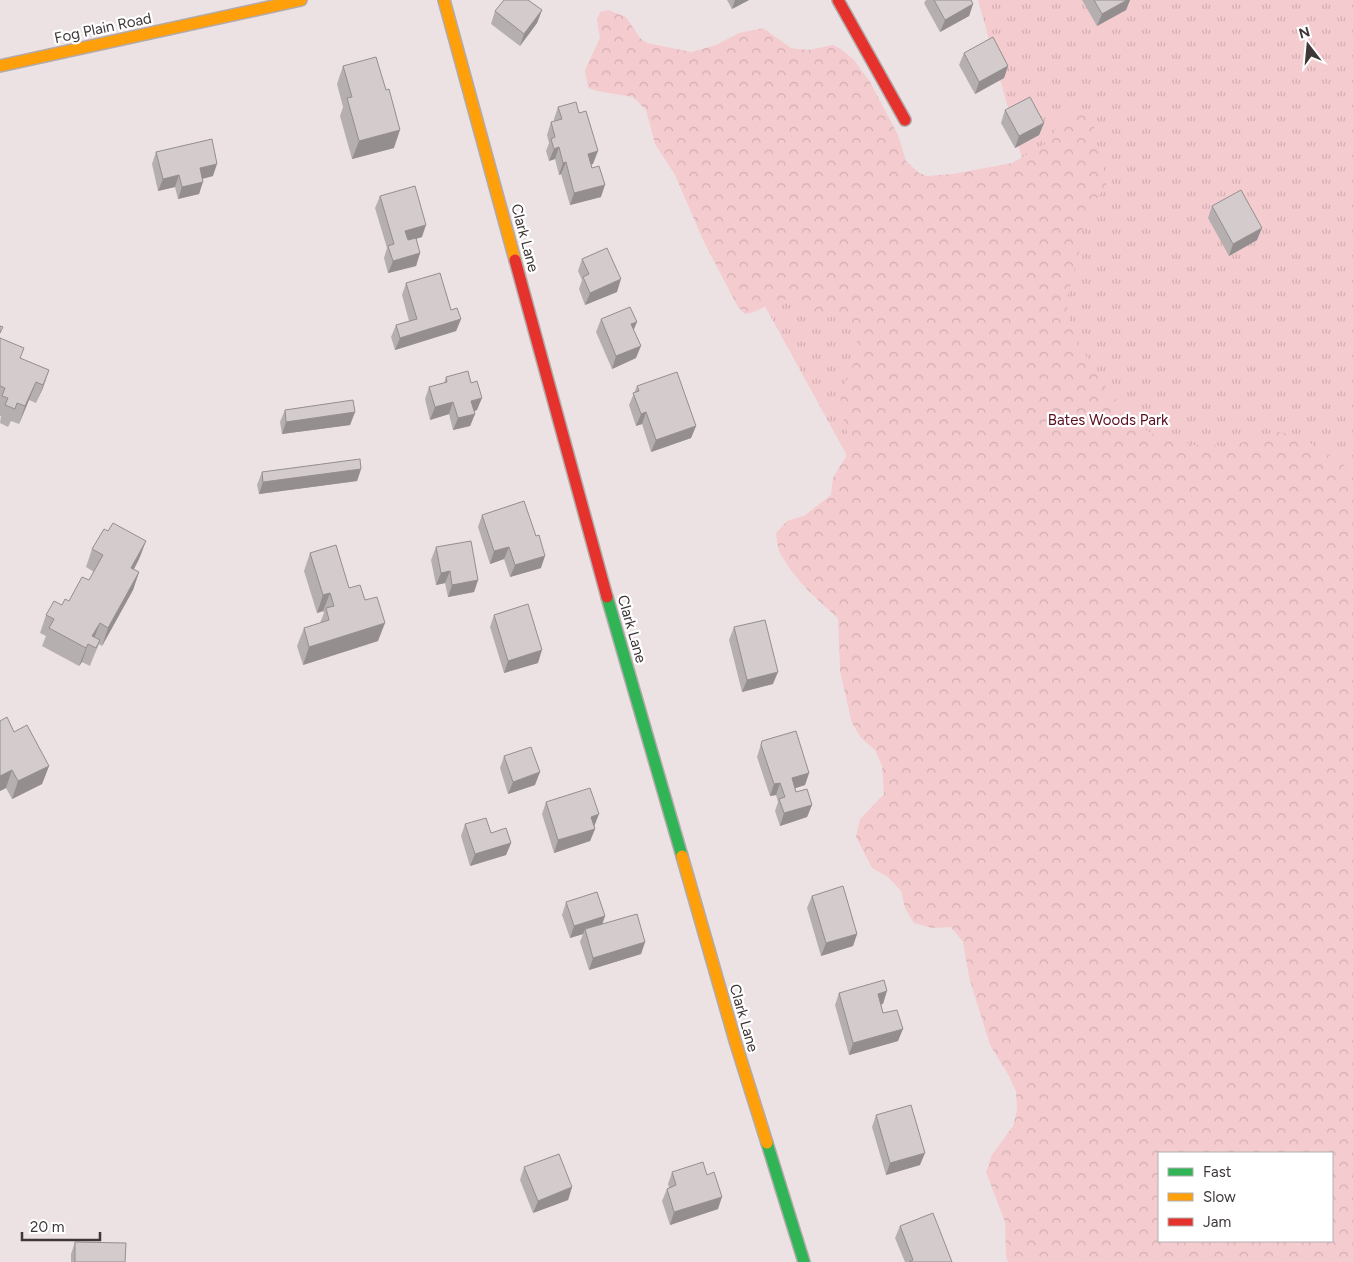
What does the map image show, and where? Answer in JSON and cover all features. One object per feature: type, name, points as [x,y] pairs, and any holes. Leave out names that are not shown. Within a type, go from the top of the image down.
[{"type":"main road","name":"Fog Plain Road","points":[[0,66],[301,0]]},
{"type":"main road","name":"Clark Lane","points":[[444,0],[588,530],[736,1044],[804,1262]]},
{"type":"main road","points":[[838,0],[905,120]]},
{"type":"green space","name":"Bates Woods Park","points":[[978,0],[1353,0],[1353,1262],[1333,1242],[1333,1152],[1229,1152],[750,279],[1030,187]]},
{"type":"green space","name":"Bates Woods Park","points":[[608,10],[626,17],[640,38],[647,43],[691,52],[716,45],[739,33],[763,28],[791,48],[808,50],[833,45],[854,60],[870,82],[898,135],[906,161],[919,173],[927,176],[953,174],[1012,163],[1044,145],[1066,117],[1083,115],[1090,119],[1094,127],[1098,153],[1107,178],[1106,186],[1090,208],[1083,225],[1079,252],[1068,295],[1067,313],[1072,329],[1093,369],[1113,397],[1146,430],[1160,438],[1195,445],[1230,446],[1279,432],[1297,435],[1342,463],[1353,475],[1353,1262],[1008,1262],[1006,1257],[1005,1222],[986,1172],[992,1155],[1013,1126],[1017,1110],[1016,1092],[1009,1076],[990,1045],[969,977],[963,942],[951,927],[932,928],[914,923],[905,908],[901,891],[888,877],[872,868],[856,837],[860,819],[884,794],[882,766],[875,750],[861,738],[852,723],[840,671],[838,618],[799,580],[780,553],[777,543],[776,533],[787,521],[804,516],[831,495],[833,478],[851,448],[842,413],[840,395],[854,363],[858,336],[856,327],[850,321],[841,318],[813,315],[784,299],[745,314],[738,307],[704,242],[675,175],[655,144],[646,110],[633,97],[588,88],[585,70],[600,38],[597,20],[600,12]]},
{"type":"building","points":[[504,0],[528,0],[542,10],[524,34],[495,11]]},
{"type":"building","points":[[934,0],[971,0],[973,4],[945,20]]},
{"type":"building","points":[[1094,0],[1127,0],[1102,14]]},
{"type":"building","points":[[993,37],[1008,66],[979,82],[964,53]]},
{"type":"building","points":[[376,57],[386,90],[389,89],[400,130],[359,141],[347,98],[352,97],[343,66]]},
{"type":"building","points":[[1030,97],[1044,123],[1019,136],[1005,110]]},
{"type":"building","points":[[576,102],[579,113],[586,111],[598,151],[588,154],[592,168],[599,166],[605,185],[574,193],[566,162],[563,163],[559,147],[554,149],[551,139],[555,137],[551,122],[562,119],[558,107]]},
{"type":"building","points":[[212,139],[217,164],[200,168],[203,182],[182,187],[179,175],[163,179],[156,152]]},
{"type":"building","points":[[415,186],[426,225],[405,231],[408,240],[416,238],[420,253],[393,261],[388,246],[394,244],[380,196]]},
{"type":"building","points":[[1241,190],[1262,228],[1233,244],[1212,206]]},
{"type":"building","points":[[607,248],[621,279],[590,293],[583,277],[589,274],[582,259]]},
{"type":"building","points":[[440,273],[451,310],[457,308],[461,319],[400,338],[396,325],[417,319],[406,283]]},
{"type":"building","points":[[630,307],[637,322],[631,324],[641,346],[616,356],[601,319]]},
{"type":"building","points":[[0,338],[24,348],[20,358],[49,370],[43,385],[36,382],[25,406],[17,403],[15,409],[5,405],[8,398],[2,396],[5,388],[0,386]]},
{"type":"building","points":[[468,371],[471,383],[477,381],[482,398],[471,401],[475,414],[458,418],[453,402],[435,407],[429,387],[447,382],[446,377]]},
{"type":"building","points":[[677,372],[696,426],[656,440],[646,412],[641,414],[633,393],[639,391],[637,386]]},
{"type":"building","points":[[353,400],[355,412],[286,422],[285,410]]},
{"type":"building","points":[[360,459],[361,469],[263,482],[262,472]]},
{"type":"building","points":[[524,501],[536,536],[539,535],[545,556],[515,565],[509,547],[494,551],[482,515]]},
{"type":"building","points":[[113,523],[146,541],[131,568],[139,572],[108,628],[100,623],[92,636],[100,640],[96,648],[88,644],[86,648],[49,628],[54,619],[46,615],[54,601],[62,605],[65,599],[69,601],[82,577],[89,580],[103,555],[92,549],[104,529],[108,531]]},
{"type":"building","points":[[471,541],[478,580],[452,585],[450,571],[441,573],[436,547]]},
{"type":"building","points":[[336,545],[349,588],[360,585],[365,600],[377,597],[385,623],[309,647],[304,628],[329,620],[326,608],[334,606],[330,593],[323,595],[310,553]]},
{"type":"building","points":[[528,604],[542,650],[508,661],[494,615]]},
{"type":"building","points":[[765,620],[778,672],[747,680],[734,627]]},
{"type":"building","points":[[7,717],[14,732],[27,725],[49,766],[18,781],[12,770],[0,776],[0,721]]},
{"type":"building","points":[[796,731],[809,773],[792,778],[796,792],[807,789],[812,805],[784,813],[779,799],[785,797],[780,783],[774,784],[761,745],[762,741]]},
{"type":"building","points":[[531,747],[540,772],[513,782],[504,756]]},
{"type":"building","points":[[590,788],[599,814],[591,817],[595,829],[558,840],[546,802]]},
{"type":"building","points":[[486,818],[491,833],[506,828],[511,843],[475,854],[465,824]]},
{"type":"building","points":[[843,886],[857,934],[826,943],[812,896]]},
{"type":"building","points":[[597,892],[605,916],[574,926],[566,902]]},
{"type":"building","points":[[637,914],[645,942],[593,958],[585,929]]},
{"type":"building","points":[[884,980],[887,991],[878,994],[883,1013],[897,1010],[903,1029],[853,1043],[839,993]]},
{"type":"building","points":[[911,1105],[925,1153],[890,1163],[876,1115]]},
{"type":"building","points":[[559,1154],[572,1187],[538,1201],[524,1167]]},
{"type":"building","points":[[703,1162],[707,1175],[714,1172],[722,1197],[674,1212],[667,1189],[676,1185],[672,1172]]},
{"type":"building","points":[[933,1213],[952,1262],[909,1262],[913,1260],[900,1226]]},
{"type":"building","points":[[75,1242],[126,1243],[125,1262],[75,1262]]},
{"type":"traffic: fast","points":[[607,597],[682,856]]},
{"type":"traffic: fast","points":[[767,1143],[804,1262]]},
{"type":"traffic: slow","points":[[0,66],[301,0]]},
{"type":"traffic: slow","points":[[444,0],[515,260]]},
{"type":"traffic: slow","points":[[682,856],[736,1044],[767,1143]]},
{"type":"traffic: jam","points":[[838,0],[905,120]]},
{"type":"traffic: jam","points":[[515,260],[607,597]]}]
